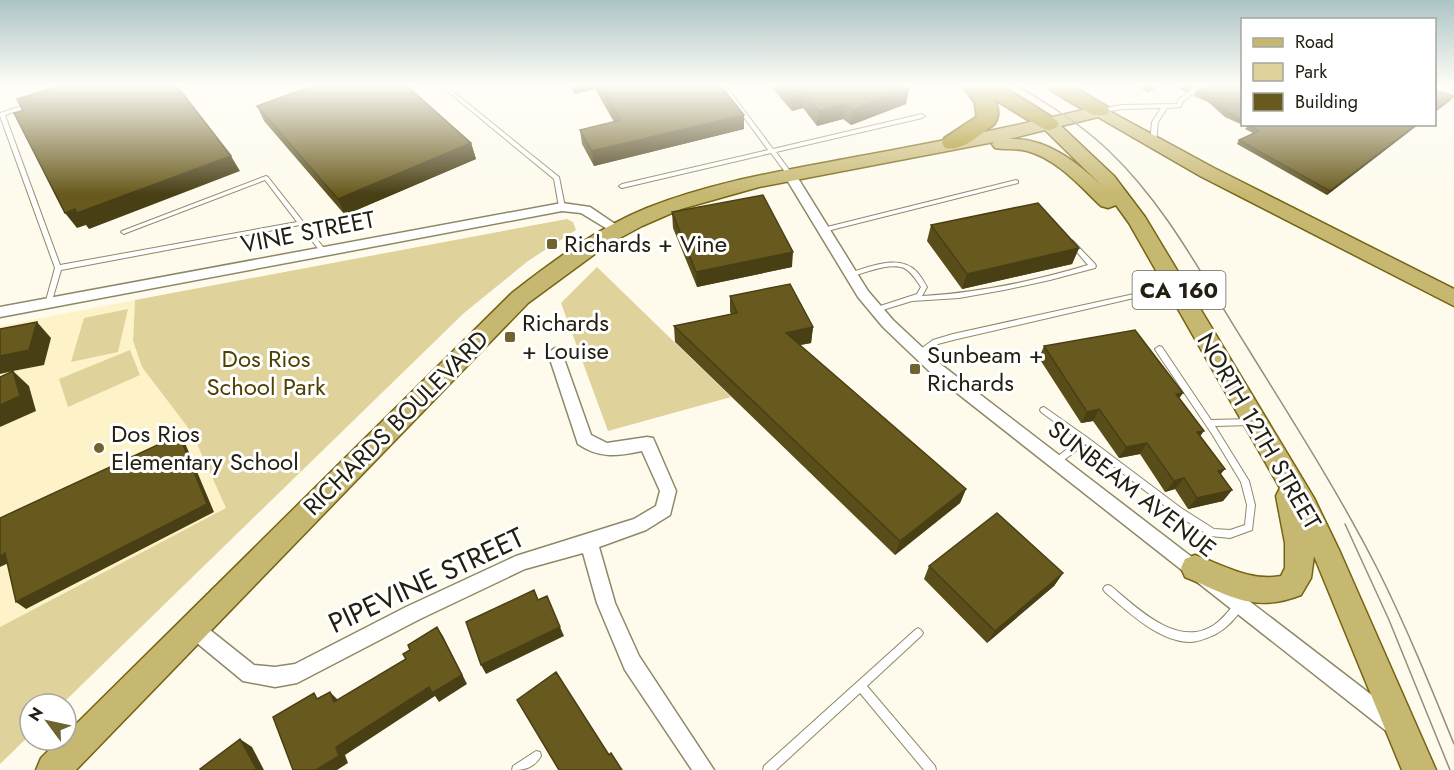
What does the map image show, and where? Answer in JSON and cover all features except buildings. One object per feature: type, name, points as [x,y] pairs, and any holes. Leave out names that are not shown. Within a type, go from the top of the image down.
[{"type":"highway","points":[[953,143],[984,122]]},
{"type":"main road","name":"RICHARDS BOULEVARD","points":[[53,770],[520,298],[554,270],[618,230],[653,213],[707,194],[953,143],[1026,122]]},
{"type":"main road","name":"NORTH 12TH STREET","points":[[1044,122],[1107,180],[1149,239],[1256,422],[1326,552],[1419,770]]},
{"type":"main road","points":[[1119,122],[1153,142],[1454,297]]},
{"type":"main road","points":[[953,143],[1015,142],[1051,153],[1149,239]]},
{"type":"main road","points":[[1195,568],[1258,591],[1283,590],[1296,581],[1299,548],[1285,473]]},
{"type":"street","name":"SUNBEAM AVENUE","points":[[790,175],[850,275],[893,330],[919,353],[1404,733]]},
{"type":"street","name":"VINE STREET","points":[[0,312],[562,207],[579,206],[618,230]]},
{"type":"street","name":"PIPEVINE STREET","points":[[193,628],[250,674],[275,677],[297,673],[413,613],[522,562],[589,543],[640,525],[664,510],[668,491],[647,443],[606,451],[594,447],[584,439],[555,353]]},
{"type":"street","points":[[589,543],[606,603],[632,663],[704,770]]},
{"type":"lane","points":[[5,122],[58,268],[48,304]]},
{"type":"lane","points":[[487,122],[556,178],[562,207]]},
{"type":"lane","points":[[750,122],[790,175]]},
{"type":"lane","points":[[622,186],[771,149],[895,122]]},
{"type":"lane","points":[[1153,142],[1155,122]]},
{"type":"lane","points":[[124,232],[266,178],[324,252]]},
{"type":"lane","points":[[823,230],[1016,182]]},
{"type":"lane","points":[[58,268],[302,223]]},
{"type":"lane","points":[[876,310],[914,299],[950,298],[1071,273],[1093,266],[1066,236]]},
{"type":"lane","points":[[850,275],[892,264],[905,266],[911,269],[924,287],[919,296],[914,299]]},
{"type":"lane","points":[[919,353],[936,342],[953,337],[1134,296],[1179,289]]},
{"type":"lane","points":[[1044,410],[1178,511],[1213,533],[1230,534],[1249,527],[1251,505],[1245,481],[1159,349]]},
{"type":"lane","points":[[1209,423],[1256,422]]},
{"type":"lane","points":[[1057,461],[1085,440]]},
{"type":"lane","points":[[1108,589],[1154,626],[1179,637],[1199,638],[1218,628],[1240,603]]},
{"type":"lane","points":[[768,770],[918,633]]},
{"type":"lane","points":[[861,686],[932,770]]},
{"type":"lane","points":[[517,770],[536,756]]},
{"type":"shaded area","name":"Dos Rios Elementary School","points":[[135,300],[133,341],[142,367],[192,433],[226,508],[0,627],[0,326]]},
{"type":"green space","name":"Dos Rios School Park","points":[[567,219],[573,222],[576,230],[528,261],[464,313],[74,692],[18,692],[18,747],[0,764],[0,627],[226,508],[192,433],[142,367],[133,341],[135,300]]},
{"type":"green space","points":[[597,267],[731,397],[608,431],[561,303]]},
{"type":"green space","points":[[128,309],[118,352],[71,362],[84,318]]},
{"type":"green space","points":[[130,350],[140,375],[68,407],[59,379]]},
{"type":"tram line","points":[[1073,122],[1109,151],[1130,173],[1167,220],[1315,457],[1363,541],[1388,591],[1454,744]]},
{"type":"tram line","points":[[1345,524],[1389,620],[1450,770]]},
{"type":"place","name":"Richards + Vine","points":[[552,244]]},
{"type":"place","name":"Richards + Louise","points":[[510,337]]},
{"type":"place","name":"Sunbeam + Richards","points":[[915,369]]},
{"type":"place","name":"Dos Rios Elementary School","points":[[99,448]]}]
